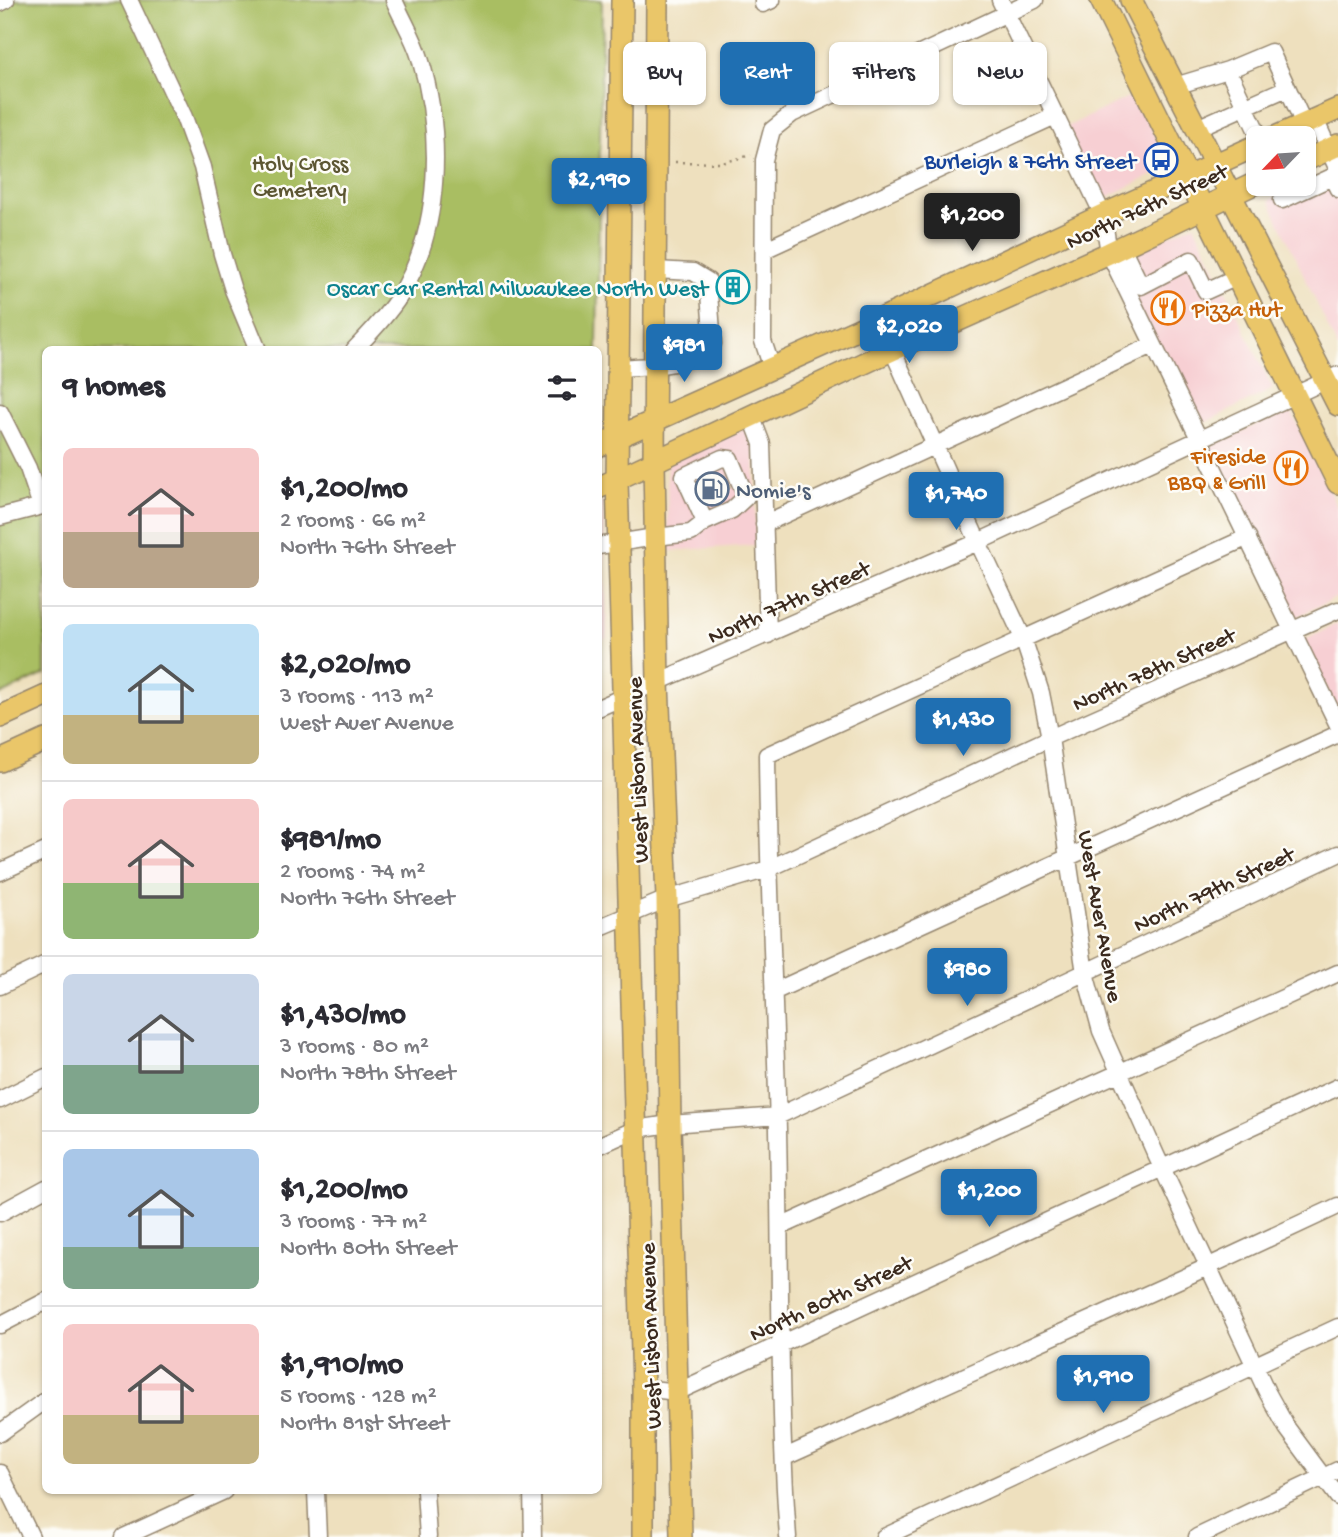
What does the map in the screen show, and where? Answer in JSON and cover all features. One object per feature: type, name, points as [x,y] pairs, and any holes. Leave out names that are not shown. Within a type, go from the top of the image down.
[{"type":"main road","name":"West Lisbon Avenue","points":[[622,0],[619,368],[608,441],[608,484],[609,545],[624,697],[643,1388],[643,1537]]},
{"type":"main road","name":"West Lisbon Avenue","points":[[657,0],[654,462],[681,1537]]},
{"type":"main road","points":[[1101,0],[1338,483]]},
{"type":"main road","points":[[1131,0],[1215,164],[1332,378],[1338,405]]},
{"type":"main road","points":[[1149,98],[1175,86]]},
{"type":"main road","points":[[1300,126],[1338,109]]},
{"type":"main road","points":[[1316,156],[1333,148]]},
{"type":"main road","name":"North 76th Street","points":[[608,441],[879,320],[1246,150]]},
{"type":"main road","name":"North 76th Street","points":[[608,484],[751,415],[1115,250],[1246,187]]},
{"type":"main road","points":[[0,717],[42,698]]},
{"type":"main road","points":[[0,761],[42,742]]},
{"type":"street","points":[[0,3],[6,0]]},
{"type":"street","points":[[129,0],[184,117],[202,167],[233,290],[256,346]]},
{"type":"street","points":[[358,346],[379,325],[400,295],[424,238],[432,195],[436,151],[432,102],[419,55],[394,0]]},
{"type":"street","points":[[762,0],[763,4],[772,0]]},
{"type":"street","points":[[772,368],[763,341],[764,159],[772,130],[792,114],[1003,7],[1035,0]]},
{"type":"street","points":[[1003,7],[1103,215],[1153,345],[1338,724]]},
{"type":"street","points":[[1175,86],[1228,70],[1270,52],[1287,88],[1309,122],[1333,148],[1338,170]]},
{"type":"street","points":[[1228,70],[1254,126]]},
{"type":"street","points":[[1197,128],[1287,88]]},
{"type":"street","points":[[764,250],[1055,116]]},
{"type":"street","points":[[1282,200],[1332,177],[1338,189]]},
{"type":"street","points":[[1115,250],[1141,286],[1191,260],[1206,291],[1237,277]]},
{"type":"street","points":[[619,368],[654,365],[704,354],[715,339],[708,281],[692,272],[655,270]]},
{"type":"street","name":"West Auer Avenue","points":[[879,320],[1023,638],[1041,693],[1085,973],[1101,1031],[1162,1169],[1287,1428],[1331,1474],[1338,1497]]},
{"type":"street","points":[[764,524],[1153,345]]},
{"type":"street","name":"North 77th Street","points":[[602,706],[978,542],[1332,378]]},
{"type":"street","points":[[0,412],[42,504]]},
{"type":"street","points":[[751,415],[762,444],[768,635]]},
{"type":"street","points":[[711,435],[722,458]]},
{"type":"street","points":[[609,545],[691,533],[705,522],[732,510],[746,497],[733,479],[730,459],[722,458],[684,476],[705,522]]},
{"type":"street","points":[[0,517],[42,506]]},
{"type":"street","points":[[789,1537],[781,1345],[778,1116],[768,869],[767,755],[1248,537]]},
{"type":"street","name":"North 78th Street","points":[[602,926],[667,899],[768,869],[1050,738],[1338,610]]},
{"type":"street","points":[[773,992],[1338,734]]},
{"type":"street","points":[[0,872],[42,853]]},
{"type":"street","name":"North 79th Street","points":[[602,1144],[636,1129],[778,1116],[1338,854]]},
{"type":"street","points":[[0,986],[42,966]]},
{"type":"street","points":[[780,1227],[1338,973]]},
{"type":"street","points":[[0,1100],[42,1079]]},
{"type":"street","name":"North 80th Street","points":[[677,1392],[1338,1087]]},
{"type":"street","points":[[0,1213],[42,1190]]},
{"type":"street","points":[[785,1457],[1338,1206]]},
{"type":"street","points":[[0,1325],[42,1303]]},
{"type":"street","points":[[884,1537],[1338,1327]]},
{"type":"street","points":[[643,1388],[677,1392]]},
{"type":"street","points":[[0,1433],[42,1403]]},
{"type":"street","points":[[0,1473],[31,1537]]},
{"type":"street","points":[[1197,1537],[1331,1474]]},
{"type":"street","points":[[124,1537],[217,1494]]},
{"type":"street","points":[[316,1494],[318,1537]]},
{"type":"street","points":[[425,1494],[428,1537]]},
{"type":"street","points":[[532,1494],[533,1537]]},
{"type":"path","points":[[674,162],[722,163],[754,155]]},
{"type":"shaded area","points":[[1135,94],[1170,167],[1095,203],[1060,130]]},
{"type":"shaded area","points":[[1338,168],[1338,349],[1269,200],[1278,196],[1316,196],[1316,178]]},
{"type":"shaded area","points":[[1194,224],[1273,389],[1192,429],[1109,264]]},
{"type":"shaded area","points":[[1290,409],[1338,509],[1338,597],[1292,619],[1209,447]]},
{"type":"shaded area","points":[[754,425],[756,545],[668,551],[667,463]]},
{"type":"shaded area","points":[[602,502],[607,638],[602,640]]},
{"type":"shaded area","points":[[1338,623],[1338,712],[1303,641]]},
{"type":"green space","name":"Holy Cross Cemetery","points":[[0,0],[602,0],[597,346],[42,346],[42,675],[0,695]]},
{"type":"tunnel","points":[[697,496],[728,481]]},
{"type":"place","name":"Burleigh & 76th Street","points":[[1161,160]]},
{"type":"place","name":"Oscar Car Rental Milwaukee North West","points":[[733,287]]},
{"type":"place","name":"Pizza Hut","points":[[1168,308]]},
{"type":"place","name":"Fireside BBQ & Grill","points":[[1291,468]]},
{"type":"place","name":"Nomie's","points":[[712,489]]}]
